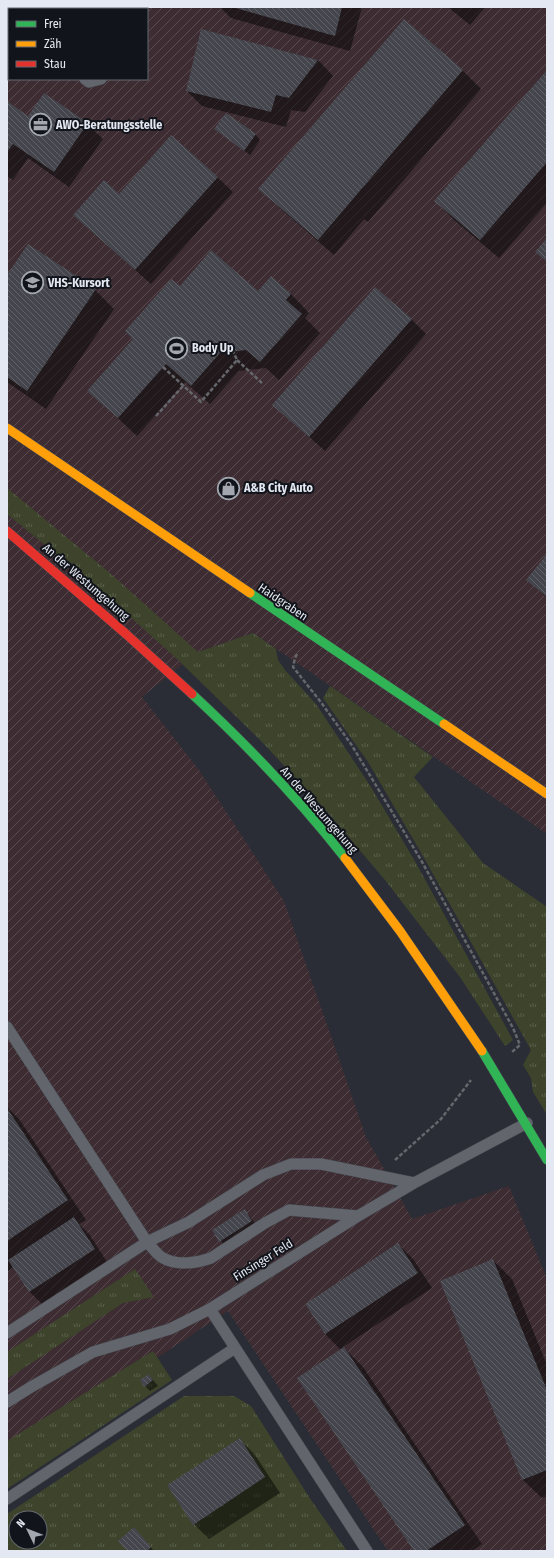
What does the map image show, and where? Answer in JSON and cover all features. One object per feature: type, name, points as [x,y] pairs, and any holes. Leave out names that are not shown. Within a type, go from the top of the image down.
[{"type":"main road","name":"Haidgraben","points":[[7,428],[547,794]]},
{"type":"main road","name":"An der Westumgehung","points":[[7,531],[168,669],[250,750],[313,818],[373,893],[444,992],[527,1123],[547,1160]]},
{"type":"lane","points":[[86,80],[89,82],[96,80]]},
{"type":"lane","points":[[7,1027],[147,1242],[162,1258],[179,1263],[202,1261],[212,1258],[265,1223],[290,1210],[358,1216]]},
{"type":"lane","name":"Finsinger Feld","points":[[7,1402],[93,1352],[170,1330],[210,1309],[358,1216],[414,1183],[527,1123]]},
{"type":"lane","points":[[7,1333],[147,1242],[189,1222],[263,1175],[291,1164],[321,1164],[414,1183]]},
{"type":"lane","points":[[210,1309],[367,1551]]},
{"type":"lane","points":[[7,1499],[235,1348]]},
{"type":"path","points":[[233,351],[237,360],[263,384]]},
{"type":"path","points":[[163,367],[201,402],[237,360]]},
{"type":"path","points":[[156,416],[183,386]]},
{"type":"path","points":[[293,667],[351,744],[424,867],[513,1028],[520,1045],[510,1054]]},
{"type":"path","points":[[396,1180],[393,1162],[442,1119],[473,1078]]},
{"type":"shaded area","points":[[7,7],[547,7],[547,834],[253,633],[198,652],[142,697],[199,770],[284,901],[366,1137],[412,1219],[509,1186],[547,1279],[547,1551],[388,1551],[228,1311],[7,1457]]},
{"type":"green space","points":[[7,488],[111,574],[198,652],[253,633],[276,649],[278,660],[285,670],[316,704],[371,787],[416,863],[513,1040],[505,1046],[460,977],[385,880],[323,807],[260,740],[176,658],[98,588],[7,514]]},
{"type":"green space","points":[[330,686],[433,757],[414,777],[483,863],[547,907],[547,1115],[533,1092],[531,1078],[523,1065],[531,1050],[423,856],[368,762],[323,698]]},
{"type":"green space","points":[[135,1269],[154,1297],[123,1303],[7,1379],[7,1352]]},
{"type":"green space","points":[[153,1351],[172,1380],[7,1489],[7,1441]]},
{"type":"green space","points":[[184,1396],[234,1396],[251,1406],[311,1500],[347,1551],[7,1551],[7,1514],[8,1513],[8,1550],[48,1550],[48,1510],[13,1510]]},
{"type":"building","points":[[7,7],[12,7],[8,8],[7,18]]},
{"type":"building","points":[[232,7],[342,7],[335,36]]},
{"type":"building","points":[[404,19],[463,70],[318,240],[258,189]]},
{"type":"building","points":[[201,29],[318,60],[289,98],[276,95],[271,112],[186,91]]},
{"type":"building","points":[[547,70],[547,162],[480,240],[434,201]]},
{"type":"building","points":[[44,93],[88,123],[54,172],[13,144],[7,152],[7,101],[28,116]]},
{"type":"building","points":[[226,113],[256,134],[244,151],[214,129]]},
{"type":"building","points":[[171,135],[218,177],[135,270],[73,215],[104,180],[119,194]]},
{"type":"building","points":[[547,238],[547,260],[546,261],[535,252]]},
{"type":"building","points":[[28,244],[96,289],[27,391],[7,377],[7,275]]},
{"type":"building","points":[[211,250],[258,291],[271,276],[291,294],[286,300],[302,314],[260,362],[246,350],[220,353],[191,386],[166,364],[118,418],[87,391],[133,339],[125,331],[171,279],[180,286]]},
{"type":"building","points":[[375,287],[412,319],[309,437],[272,405]]},
{"type":"building","points":[[547,554],[547,597],[526,580]]},
{"type":"building","points":[[7,1108],[68,1200],[7,1241]]},
{"type":"building","points":[[245,1209],[252,1221],[219,1242],[212,1230]]},
{"type":"building","points":[[74,1217],[95,1249],[29,1292],[8,1260]]},
{"type":"building","points":[[398,1243],[418,1273],[325,1334],[305,1304]]},
{"type":"building","points":[[493,1259],[547,1390],[547,1470],[522,1480],[440,1281]]},
{"type":"building","points":[[344,1347],[465,1525],[426,1551],[414,1551],[297,1378]]},
{"type":"building","points":[[149,1374],[153,1380],[144,1387],[140,1380]]},
{"type":"building","points":[[240,1438],[265,1477],[193,1525],[167,1485]]},
{"type":"building","points":[[134,1527],[151,1547],[147,1551],[127,1551],[118,1541]]},
{"type":"traffic: fast","points":[[250,593],[444,724]]},
{"type":"traffic: fast","points":[[192,694],[272,773],[345,858]]},
{"type":"traffic: fast","points":[[482,1051],[547,1160]]},
{"type":"traffic: slow","points":[[7,428],[250,593]]},
{"type":"traffic: slow","points":[[444,724],[547,794]]},
{"type":"traffic: slow","points":[[345,858],[400,931],[482,1051]]},
{"type":"traffic: jam","points":[[7,531],[126,634],[192,694]]},
{"type":"place","name":"AWO-Beratungsstelle","points":[[40,125]]},
{"type":"place","name":"VHS-Kursort","points":[[32,283]]},
{"type":"place","name":"Body Up","points":[[176,348]]},
{"type":"place","name":"A&B City Auto","points":[[228,488]]}]
